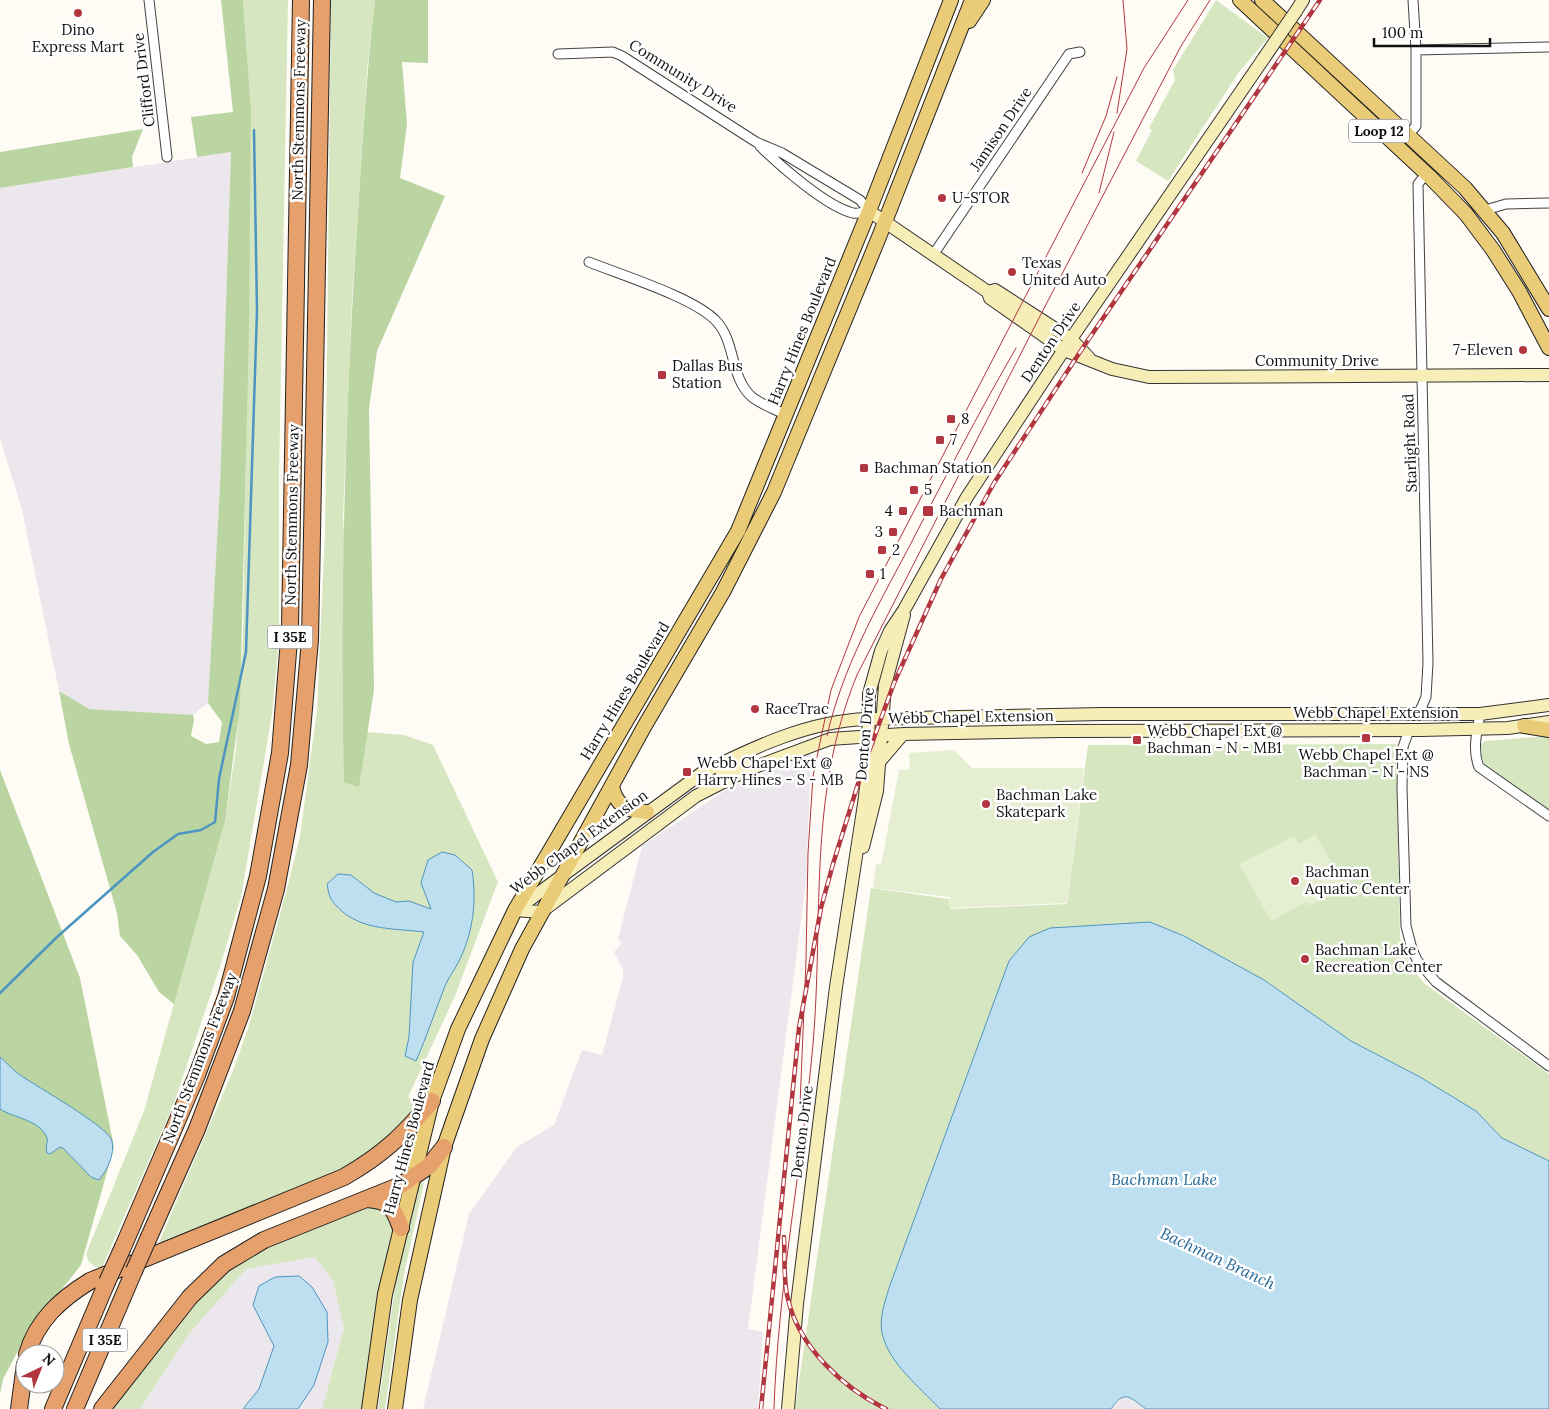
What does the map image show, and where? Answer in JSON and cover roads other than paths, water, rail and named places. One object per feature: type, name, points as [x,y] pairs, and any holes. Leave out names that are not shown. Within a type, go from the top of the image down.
[{"type":"highway","name":"North Stemmons Freeway","points":[[53,1409],[197,1075],[226,997],[257,884],[280,753],[290,627],[301,0]]},
{"type":"highway","name":"North Stemmons Freeway","points":[[75,1409],[197,1129],[242,1011],[276,889],[299,765],[310,640],[322,0]]},
{"type":"highway","points":[[31,1344],[38,1328],[66,1295],[90,1281],[344,1177],[399,1140],[432,1101]]},
{"type":"highway","points":[[102,1409],[190,1297],[224,1264],[264,1240],[368,1199],[413,1178],[429,1166],[444,1147]]},
{"type":"highway","points":[[368,1199],[382,1200],[390,1205],[401,1228]]},
{"type":"highway","points":[[19,1409],[21,1394]]},
{"type":"main road","points":[[961,28],[974,16],[983,0]]},
{"type":"main road","points":[[1230,0],[1258,16]]},
{"type":"main road","name":"Loop 12","points":[[1240,0],[1428,175],[1466,214],[1493,250],[1524,299],[1549,348]]},
{"type":"main road","name":"Loop 12","points":[[1262,0],[1408,135],[1484,210],[1516,253],[1549,309]]},
{"type":"main road","points":[[1272,0],[1332,65]]},
{"type":"main road","name":"Denton Drive","points":[[788,1409],[798,1304],[836,987],[857,861],[868,771],[867,719],[869,694],[881,651],[890,631],[904,610],[967,497],[1303,0]]},
{"type":"main road","points":[[395,1409],[410,1300],[444,1147],[482,1039],[522,949],[541,912],[644,727],[723,592],[774,492],[886,221],[970,5],[951,2]]},
{"type":"main road","name":"Harry Hines Boulevard","points":[[369,1409],[385,1294],[432,1101],[458,1029],[514,910],[738,530],[869,211],[951,2]]},
{"type":"main road","points":[[1370,122],[1380,123],[1397,139],[1408,135]]},
{"type":"main road","points":[[1428,175],[1446,183],[1479,212],[1484,210]]},
{"type":"main road","name":"Community Drive","points":[[869,211],[988,292],[990,298],[1089,358],[1112,369],[1149,377],[1549,376]]},
{"type":"main road","points":[[786,415],[802,426]]},
{"type":"main road","points":[[708,582],[723,592]]},
{"type":"main road","name":"Denton Drive","points":[[857,861],[867,838],[877,791],[888,669],[904,620],[904,610]]},
{"type":"main road","name":"Webb Chapel Extension","points":[[514,910],[702,773],[733,757],[808,727],[847,720],[867,719],[1103,714],[1480,714],[1549,705]]},
{"type":"main road","points":[[1103,714],[1103,731]]},
{"type":"main road","points":[[1253,714],[1253,730]]},
{"type":"main road","points":[[1409,730],[1419,714]]},
{"type":"main road","points":[[1005,732],[1011,725],[1044,723],[1062,715]]},
{"type":"main road","points":[[628,717],[644,727]]},
{"type":"main road","name":"Webb Chapel Extension","points":[[514,910],[541,912],[696,796],[761,764],[814,744],[838,738],[903,734],[1005,732],[1409,730],[1524,726],[1549,722]]},
{"type":"main road","points":[[1524,726],[1549,730]]},
{"type":"main road","points":[[880,761],[903,734]]},
{"type":"main road","points":[[724,782],[721,777],[723,772],[766,753],[774,741]]},
{"type":"main road","points":[[612,785],[617,800],[625,808],[647,812]]},
{"type":"street","name":"Clifford Drive","points":[[149,0],[167,157]]},
{"type":"street","points":[[1408,135],[1416,126],[1416,50],[1413,0]]},
{"type":"street","points":[[1416,50],[1549,48]]},
{"type":"street","name":"Community Drive","points":[[558,54],[613,52],[622,56],[756,142],[782,153],[860,200],[869,211]]},
{"type":"street","name":"Jamison Drive","points":[[933,254],[1069,54],[1080,52]]},
{"type":"street","name":"Community Drive","points":[[756,142],[776,163],[834,204],[855,213],[869,211]]},
{"type":"street","name":"Starlight Road","points":[[1419,714],[1426,697],[1428,663],[1418,184],[1428,175]]},
{"type":"street","points":[[1484,210],[1506,204],[1549,203]]},
{"type":"street","points":[[589,262],[687,301],[708,313],[723,329],[728,339],[744,389],[759,402],[786,415]]},
{"type":"street","points":[[1480,714],[1476,758],[1479,767],[1549,816]]},
{"type":"street","points":[[1409,730],[1403,747],[1402,788],[1406,926],[1412,949],[1417,960],[1436,982],[1549,1066]]},
{"type":"water","points":[[442,852],[455,855],[472,870],[474,906],[463,952],[446,983],[416,1061],[405,1056],[409,1037],[413,962],[424,932],[375,926],[352,918],[332,900],[327,884],[338,874],[351,875],[374,893],[396,902],[409,901],[431,909],[421,883],[428,860]]},
{"type":"water","name":"Bachman Lake","points":[[1150,922],[1184,936],[1264,980],[1351,1041],[1420,1077],[1476,1111],[1502,1138],[1549,1161],[1549,1409],[1146,1409],[1131,1398],[1124,1397],[1111,1409],[940,1409],[898,1365],[891,1355],[882,1333],[881,1322],[884,1304],[1009,961],[1029,937],[1050,928]]},
{"type":"water","points":[[0,1057],[20,1075],[86,1117],[108,1135],[113,1146],[111,1157],[99,1180],[91,1177],[63,1148],[60,1147],[50,1154],[47,1153],[47,1138],[39,1127],[0,1109]]},
{"type":"water","points":[[299,1276],[312,1287],[327,1312],[328,1342],[314,1385],[298,1409],[243,1409],[259,1389],[274,1346],[253,1305],[259,1286],[275,1277]]},
{"type":"waterway","points":[[0,993],[57,937],[153,852],[178,834],[201,830],[215,822],[219,779],[246,652],[257,311],[254,130]]},
{"type":"tram line","points":[[1117,113],[1127,49],[1123,0]]},
{"type":"tram line","points":[[800,1105],[808,853],[813,776],[831,690],[859,617],[1144,68],[1188,0]]},
{"type":"tram line","points":[[774,1409],[780,1318],[813,1044],[820,858],[824,812],[831,766],[841,721],[857,675],[1039,318],[1181,46],[1210,0]]},
{"type":"tram line","points":[[1082,173],[1106,116],[1117,77]]},
{"type":"tram line","points":[[1099,193],[1114,132]]},
{"type":"tram line","points":[[827,736],[841,687],[872,617],[1016,348]]},
{"type":"railway","points":[[761,1409],[799,1028],[821,908],[833,864],[863,768],[894,683],[941,579],[994,483],[1082,349],[1320,0]]},
{"type":"railway","points":[[784,1237],[786,1292],[794,1317],[802,1333],[825,1364],[839,1378],[854,1390],[886,1409]]},
{"type":"place","name":"Dino Express Mart","points":[[78,13]]},
{"type":"place","name":"U-STOR","points":[[942,198]]},
{"type":"place","name":"Texas United Auto","points":[[1012,272]]},
{"type":"place","name":"7-Eleven","points":[[1523,350]]},
{"type":"place","name":"Dallas Bus Station","points":[[662,375]]},
{"type":"place","name":"8","points":[[951,419]]},
{"type":"place","name":"7","points":[[940,440]]},
{"type":"place","name":"Bachman Station","points":[[864,468]]},
{"type":"place","name":"5","points":[[914,490]]},
{"type":"place","name":"4","points":[[903,511]]},
{"type":"place","name":"Bachman","points":[[928,511]]},
{"type":"place","name":"3","points":[[893,532]]},
{"type":"place","name":"2","points":[[882,550]]},
{"type":"place","name":"1","points":[[870,574]]},
{"type":"place","name":"RaceTrac","points":[[755,709]]},
{"type":"place","name":"Webb Chapel Ext @ Bachman - N - NS","points":[[1366,738]]},
{"type":"place","name":"Webb Chapel Ext @ Bachman - N - MB1","points":[[1137,740]]},
{"type":"place","name":"Webb Chapel Ext @ Harry Hines - S - MB","points":[[687,772]]},
{"type":"place","name":"Bachman Lake Skatepark","points":[[986,804]]},
{"type":"place","name":"Bachman Aquatic Center","points":[[1295,881]]},
{"type":"place","name":"Bachman Lake Recreation Center","points":[[1305,959]]},
{"type":"water label","name":"Bachman Branch","points":[[1218,1258]]}]
